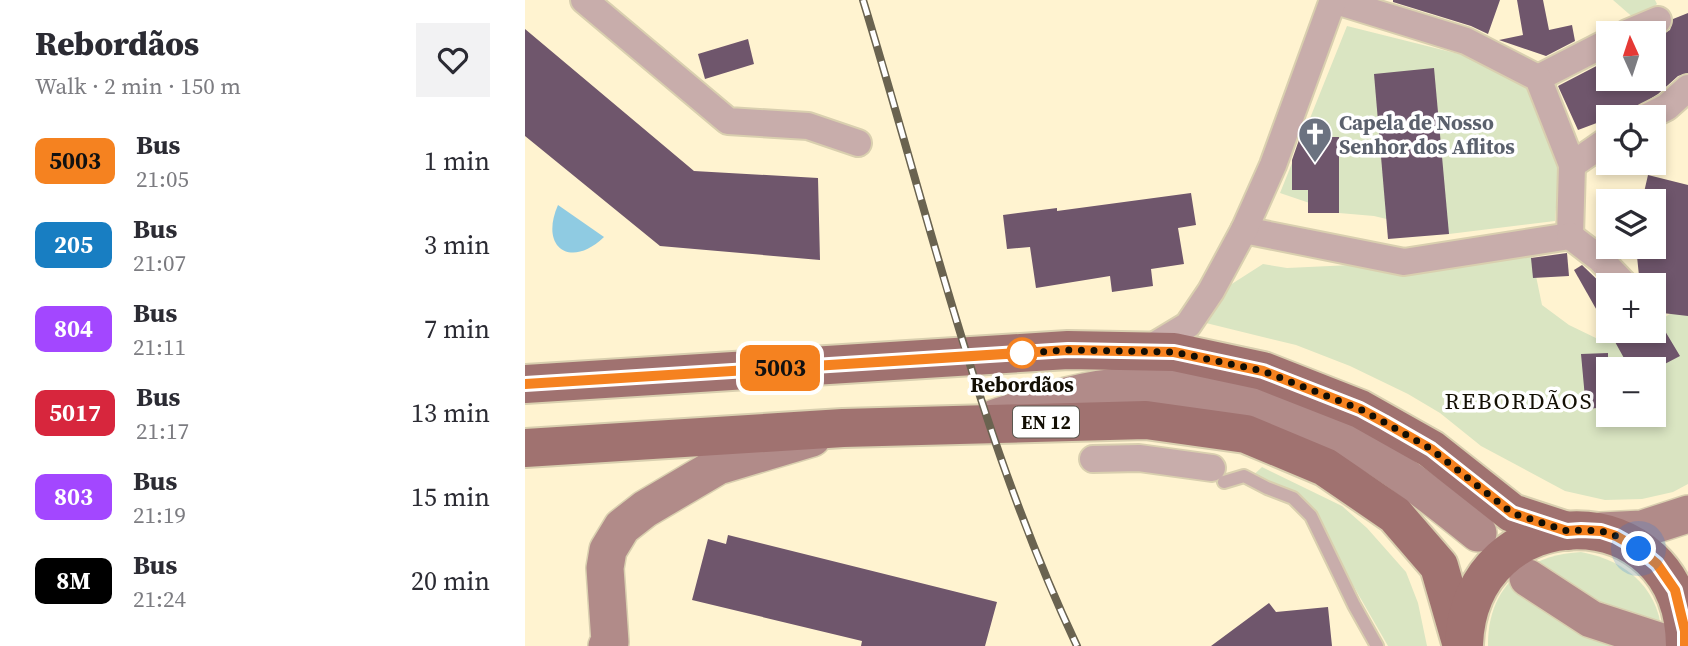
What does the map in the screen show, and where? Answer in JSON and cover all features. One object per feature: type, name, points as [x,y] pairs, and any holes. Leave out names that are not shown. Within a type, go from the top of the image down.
[{"type":"main road","points":[[525,384],[1068,350],[1174,352],[1263,371],[1360,409],[1431,449],[1512,513],[1616,536],[1639,549],[1665,573],[1678,599],[1679,635],[1591,619],[1528,578]]},
{"type":"main road","points":[[978,424],[1059,396],[1133,386],[1188,391],[1241,402],[1296,419],[1347,440],[1424,490],[1478,533]]},
{"type":"main road","name":"EN 12","points":[[525,448],[843,428],[1146,420],[1246,434],[1325,467],[1395,515],[1439,566],[1463,646]]},
{"type":"main road","points":[[611,645],[605,568],[608,550],[622,527],[645,509],[718,466],[843,428]]},
{"type":"main road","points":[[1584,531],[1642,529],[1688,514]]},
{"type":"main road","name":"EN 12","points":[[1463,646],[1469,606],[1486,572],[1513,549],[1531,539],[1584,531]]},
{"type":"street","points":[[585,0],[728,121],[808,126],[858,143]]},
{"type":"street","points":[[1143,352],[1188,325],[1211,291],[1244,230],[1273,166],[1333,0],[1466,41],[1538,78],[1572,165],[1570,236]]},
{"type":"street","points":[[1538,78],[1596,48]]},
{"type":"street","points":[[1666,108],[1688,88]]},
{"type":"street","points":[[1572,165],[1596,148]]},
{"type":"street","points":[[1244,230],[1404,262],[1570,236],[1613,273]]},
{"type":"street","points":[[1093,458],[1139,458],[1218,475]]},
{"type":"lane","points":[[1218,475],[1244,476],[1293,498],[1311,516],[1354,606],[1377,646]]},
{"type":"green space","points":[[1613,0],[1655,0],[1657,4],[1636,20]]},
{"type":"green space","points":[[1347,26],[1475,58],[1531,90],[1559,168],[1555,221],[1449,234],[1374,216],[1339,213],[1280,193]]},
{"type":"green space","points":[[1531,252],[1542,305],[1569,325],[1596,338],[1596,343],[1666,343],[1666,316],[1688,303],[1688,484],[1673,492],[1642,499],[1605,500],[1565,491],[1481,446],[1440,413],[1408,394],[1350,366],[1296,345],[1206,323],[1227,287],[1263,264],[1287,268],[1481,259]]},
{"type":"green space","points":[[1262,467],[1342,506],[1367,528],[1406,572],[1418,603],[1427,646],[1388,646],[1331,547],[1296,495],[1244,484]]},
{"type":"green space","points":[[1581,552],[1615,563],[1641,582],[1657,610],[1662,646],[1488,646],[1489,625],[1494,607],[1513,578],[1543,560]]},
{"type":"water","points":[[558,205],[604,237],[592,247],[580,252],[561,249],[553,233],[553,220]]},
{"type":"building","points":[[1393,0],[1500,0],[1488,34]]},
{"type":"building","points":[[1517,0],[1543,0],[1549,30],[1572,25],[1575,41],[1546,56],[1499,40],[1523,35]]},
{"type":"building","points":[[1688,13],[1688,73],[1678,76],[1666,87],[1666,32],[1670,30],[1673,19]]},
{"type":"building","points":[[525,29],[694,171],[818,178],[820,260],[660,246],[525,136]]},
{"type":"building","points":[[748,39],[754,64],[705,79],[698,54]]},
{"type":"building","points":[[1596,66],[1596,91],[1661,91],[1640,105],[1596,105],[1596,123],[1578,130],[1558,86]]},
{"type":"building","points":[[1434,68],[1449,234],[1388,239],[1374,74]]},
{"type":"building","name":"Capela de Nosso Senhor dos Aflitos","points":[[1300,137],[1339,137],[1339,213],[1308,213],[1308,190],[1292,190],[1292,160]]},
{"type":"building","points":[[1648,175],[1688,185],[1688,316],[1666,313],[1666,273],[1639,273],[1637,259],[1666,259],[1666,189],[1645,189]]},
{"type":"building","points":[[1191,193],[1196,225],[1178,228],[1184,264],[1151,269],[1153,286],[1112,292],[1110,276],[1036,288],[1030,247],[1007,249],[1003,215],[1057,208],[1057,211]]},
{"type":"building","points":[[1567,253],[1569,276],[1533,278],[1531,258]]},
{"type":"building","points":[[1582,265],[1596,278],[1596,309],[1574,270]]},
{"type":"building","points":[[1666,333],[1680,356],[1666,363],[1666,357],[1623,357],[1616,343],[1666,343]]},
{"type":"building","points":[[1608,353],[1608,357],[1596,357],[1596,408],[1586,409],[1581,354]]},
{"type":"building","points":[[728,535],[997,602],[985,646],[861,646],[862,641],[692,600],[708,539],[726,544]]},
{"type":"building","points":[[1269,603],[1276,612],[1328,607],[1332,646],[1211,646]]},
{"type":"railway","points":[[863,0],[984,408],[1012,489],[1077,646]]},
{"type":"bus line","name":"5003","points":[[525,384],[1068,350],[1174,352],[1263,371],[1360,409],[1384,422],[1431,449],[1512,513],[1567,531],[1601,531],[1639,549],[1665,573],[1675,590],[1685,631],[1685,646]]},
{"type":"place","name":"Capela de Nosso Senhor dos Aflitos","points":[[1315,164]]},
{"type":"place","name":"Rebordãos","points":[[1022,353]]},
{"type":"district","name":"REBORDÃOS","points":[[1519,401]]},
{"type":"route","points":[[1022,353],[1014,354],[1068,350],[1174,352],[1263,371],[1360,409],[1384,422],[1431,449],[1512,513],[1567,531],[1601,531],[1639,549]]}]
